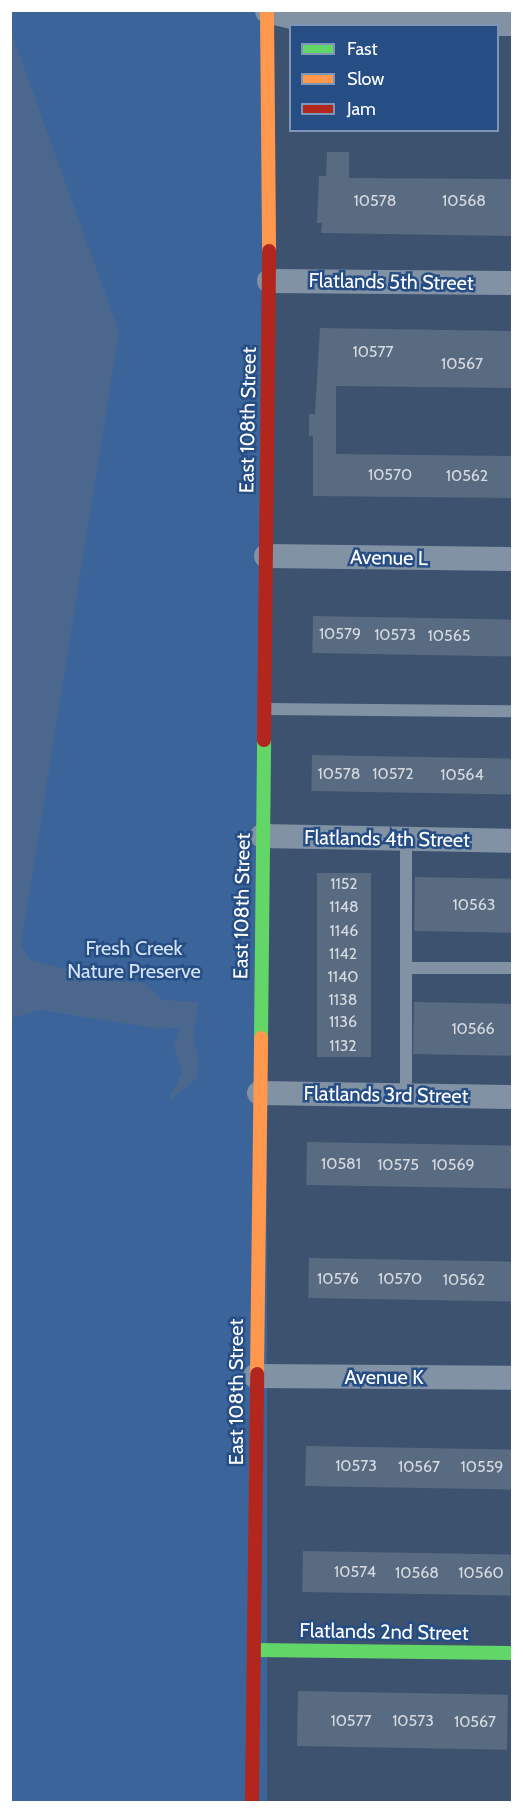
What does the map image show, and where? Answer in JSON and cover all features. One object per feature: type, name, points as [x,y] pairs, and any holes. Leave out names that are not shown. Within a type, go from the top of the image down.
[{"type":"street","points":[[267,10],[316,23],[513,24]]},
{"type":"street","name":"East 108th Street","points":[[252,1803],[269,281],[267,10]]},
{"type":"street","name":"Flatlands 5th Street","points":[[269,281],[513,283]]},
{"type":"street","name":"Avenue L","points":[[266,556],[513,559]]},
{"type":"street","name":"Flatlands 4th Street","points":[[262,836],[513,841]]},
{"type":"street","name":"Flatlands 3rd Street","points":[[259,1093],[513,1096]]},
{"type":"street","name":"Avenue K","points":[[255,1376],[513,1378]]},
{"type":"street","name":"Flatlands 2nd Street","points":[[255,1650],[513,1653]]},
{"type":"lane","points":[[264,709],[513,711]]},
{"type":"lane","points":[[406,840],[406,1095]]},
{"type":"lane","points":[[406,968],[513,968]]},
{"type":"green space","name":"Fresh Creek Nature Preserve","points":[[11,11],[267,11],[267,1802],[11,1802]]},
{"type":"shaded area","points":[[11,31],[119,332],[21,945],[30,960],[114,981],[144,983],[162,1000],[198,1002],[193,1040],[198,1056],[197,1078],[168,1102],[182,1073],[174,1046],[180,1027],[159,1029],[40,1010],[12,1018],[11,1025]]},
{"type":"building","points":[[327,152],[349,152],[349,178],[513,179],[513,236],[321,233],[322,223],[317,223],[319,176],[326,176]]},
{"type":"building","points":[[320,328],[513,331],[513,388],[336,386],[336,454],[513,456],[513,498],[313,496],[313,436],[309,436],[309,414],[315,414]]},
{"type":"building","points":[[313,616],[512,619],[512,656],[312,653]]},
{"type":"building","points":[[312,755],[512,758],[512,794],[311,791]]},
{"type":"building","points":[[317,873],[371,873],[371,1057],[317,1057]]},
{"type":"building","points":[[415,877],[512,879],[512,933],[414,931]]},
{"type":"building","points":[[414,1002],[512,1004],[512,1056],[413,1054]]},
{"type":"building","points":[[307,1142],[512,1146],[512,1189],[306,1185]]},
{"type":"building","points":[[309,1258],[512,1262],[512,1302],[308,1298]]},
{"type":"building","points":[[306,1446],[512,1450],[511,1490],[305,1486]]},
{"type":"building","points":[[303,1551],[511,1555],[510,1596],[302,1592]]},
{"type":"building","points":[[298,1691],[508,1695],[507,1750],[297,1746]]},
{"type":"traffic: fast","points":[[261,1038],[264,740]]},
{"type":"traffic: fast","points":[[255,1650],[512,1653]]},
{"type":"traffic: slow","points":[[267,10],[269,251]]},
{"type":"traffic: slow","points":[[257,1374],[261,1038]]},
{"type":"traffic: jam","points":[[264,740],[269,251]]},
{"type":"traffic: jam","points":[[252,1802],[257,1374]]}]
